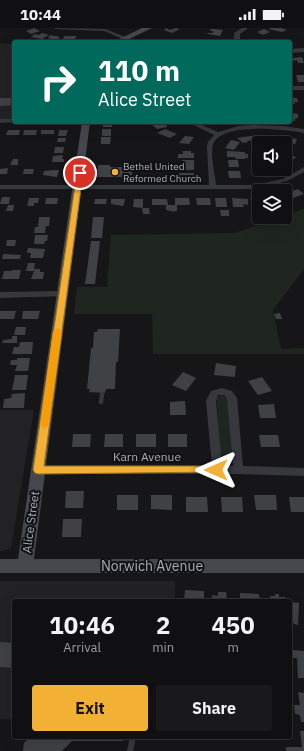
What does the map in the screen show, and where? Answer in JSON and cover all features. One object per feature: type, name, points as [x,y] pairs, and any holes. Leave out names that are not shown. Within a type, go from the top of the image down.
[{"type":"street","points":[[56,28],[105,30],[125,38]]},
{"type":"street","points":[[121,40],[148,28]]},
{"type":"street","points":[[237,40],[237,33],[246,28]]},
{"type":"street","points":[[292,51],[304,50]]},
{"type":"street","points":[[292,88],[304,88]]},
{"type":"street","points":[[0,121],[12,121]]},
{"type":"street","name":"Alice Street","points":[[25,566],[86,124]]},
{"type":"street","points":[[194,124],[217,134]]},
{"type":"street","points":[[213,188],[210,147],[213,137],[217,134],[232,129],[245,127],[304,131]]},
{"type":"street","points":[[0,187],[250,188],[270,185],[289,179],[304,169]]},
{"type":"street","points":[[0,295],[63,294]]},
{"type":"street","points":[[216,470],[211,402],[214,393],[224,391],[232,398],[238,470]]},
{"type":"street","name":"Karn Avenue","points":[[38,470],[238,470],[304,472]]},
{"type":"street","name":"Norwich Avenue","points":[[0,566],[304,566]]},
{"type":"lane","points":[[101,402],[102,394]]},
{"type":"lane","points":[[130,751],[133,739]]},
{"type":"shaded area","points":[[0,43],[12,44],[12,119],[0,119]]},
{"type":"shaded area","points":[[304,209],[304,269],[273,310],[281,349],[304,348],[304,354],[153,354],[152,314],[74,314],[77,287],[107,287],[111,235],[235,233],[261,224],[292,224],[292,213]]},
{"type":"shaded area","points":[[222,395],[228,399],[232,456],[228,458],[223,457],[220,453],[217,397]]},
{"type":"shaded area","points":[[0,410],[34,410],[11,548],[4,551],[0,551]]},
{"type":"shaded area","points":[[0,581],[175,581],[175,599],[12,599],[12,720],[0,719]]},
{"type":"building","points":[[34,28],[40,31],[31,34],[26,31]]},
{"type":"building","points":[[166,28],[170,30],[176,28],[180,29],[172,33],[164,30]]},
{"type":"building","points":[[281,28],[287,30],[282,32],[268,29]]},
{"type":"building","points":[[211,29],[223,30],[220,36],[207,34],[213,33],[213,31],[210,31]]},
{"type":"building","points":[[264,29],[270,32],[263,35],[257,32]]},
{"type":"building","points":[[42,33],[49,35],[42,39],[31,37],[35,34],[39,35]]},
{"type":"building","points":[[50,35],[60,37],[57,40],[48,38]]},
{"type":"building","points":[[64,36],[76,36],[75,40],[63,39]]},
{"type":"building","points":[[302,57],[304,63],[298,63],[297,60],[293,61],[292,58]]},
{"type":"building","points":[[296,75],[304,75],[304,82],[298,82]]},
{"type":"building","points":[[0,98],[12,98],[12,105],[0,106]]},
{"type":"building","points":[[292,98],[297,98],[298,102],[294,102],[295,104],[292,104]]},
{"type":"building","points":[[293,113],[298,114],[298,118],[295,119],[295,121],[292,121]]},
{"type":"building","points":[[103,124],[112,124],[112,127],[103,127]]},
{"type":"building","points":[[151,124],[166,124],[167,127],[157,129]]},
{"type":"building","points":[[102,129],[111,129],[111,136],[102,136]]},
{"type":"building","points":[[165,129],[177,134],[170,138],[157,133]]},
{"type":"building","points":[[8,130],[20,130],[19,135],[6,135]]},
{"type":"building","points":[[24,130],[37,130],[36,135],[23,135]]},
{"type":"building","points":[[41,130],[54,130],[54,134],[41,134]]},
{"type":"building","points":[[59,130],[68,130],[66,136],[58,136]]},
{"type":"building","points":[[257,135],[257,136],[252,136],[252,141],[243,143],[237,138]]},
{"type":"building","points":[[185,136],[194,137],[189,144],[179,143]]},
{"type":"building","points":[[101,137],[111,137],[110,144],[101,144]]},
{"type":"building","points":[[58,138],[66,138],[65,142],[57,142]]},
{"type":"building","points":[[292,138],[297,139],[295,144],[292,144]]},
{"type":"building","points":[[231,140],[240,142],[234,150],[225,148]]},
{"type":"building","points":[[55,147],[64,147],[63,153],[54,153]]},
{"type":"building","points":[[183,151],[191,151],[191,153],[194,153],[194,158],[178,158],[178,154],[183,154]]},
{"type":"building","points":[[227,151],[245,152],[245,154],[248,154],[248,158],[236,159],[235,157],[227,157]]},
{"type":"building","points":[[63,155],[62,159],[64,159],[64,162],[52,162],[53,156]]},
{"type":"building","points":[[13,159],[18,159],[18,165],[10,165]]},
{"type":"building","points":[[182,160],[194,160],[194,170],[183,170]]},
{"type":"building","points":[[228,160],[238,160],[239,167],[229,167]]},
{"type":"building","name":"Bethel United Reformed Church","points":[[98,165],[110,165],[110,167],[132,167],[132,177],[97,177]]},
{"type":"building","points":[[8,168],[7,174],[0,174],[0,169]]},
{"type":"building","points":[[24,169],[34,169],[33,174],[23,174]]},
{"type":"building","points":[[59,170],[57,177],[43,175],[44,171]]},
{"type":"building","points":[[228,171],[240,171],[241,178],[229,178]]},
{"type":"building","points":[[179,173],[194,173],[194,178],[179,178]]},
{"type":"building","points":[[298,189],[304,194],[293,198],[292,191]]},
{"type":"building","points":[[2,197],[10,197],[9,204],[0,204]]},
{"type":"building","points":[[29,198],[39,198],[38,203],[34,203],[34,206],[27,206]]},
{"type":"building","points":[[46,198],[58,198],[57,204],[45,204]]},
{"type":"building","points":[[175,198],[189,198],[190,205],[177,205],[177,211],[175,212],[166,210],[166,205],[152,205],[152,199],[167,199],[168,205],[175,205]]},
{"type":"building","points":[[196,198],[210,198],[211,205],[197,205]]},
{"type":"building","points":[[215,198],[226,198],[227,207],[216,207]]},
{"type":"building","points":[[232,198],[248,199],[248,205],[243,204],[244,207],[233,207]]},
{"type":"building","points":[[95,199],[107,199],[106,204],[94,204]]},
{"type":"building","points":[[111,199],[125,199],[123,206],[111,204]]},
{"type":"building","points":[[134,199],[143,199],[143,208],[133,207]]},
{"type":"building","points":[[8,205],[14,205],[13,211],[6,211]]},
{"type":"building","points":[[142,208],[149,208],[150,214],[143,214]]},
{"type":"building","points":[[220,210],[229,210],[229,216],[221,216]]},
{"type":"building","points":[[39,217],[50,217],[49,226],[46,226],[45,233],[34,233],[35,227],[38,227]]},
{"type":"building","points":[[93,217],[104,217],[102,238],[91,238]]},
{"type":"building","points":[[35,235],[48,235],[47,241],[45,241],[44,244],[34,244]]},
{"type":"building","points":[[7,240],[16,240],[15,246],[6,246]]},
{"type":"building","points":[[91,241],[100,241],[95,284],[85,284]]},
{"type":"building","points":[[28,248],[45,249],[43,258],[30,258],[31,253],[27,253]]},
{"type":"building","points":[[3,254],[21,255],[20,259],[2,259]]},
{"type":"building","points":[[28,263],[35,263],[34,269],[40,269],[40,272],[44,272],[43,279],[31,279],[34,271],[26,271]]},
{"type":"building","points":[[21,270],[19,279],[2,279],[4,271]]},
{"type":"building","points":[[0,311],[16,311],[14,319],[0,319]]},
{"type":"building","points":[[23,311],[40,311],[38,319],[22,319]]},
{"type":"building","points":[[280,313],[282,319],[276,319],[274,314]]},
{"type":"building","points":[[16,327],[26,327],[25,335],[14,335]]},
{"type":"building","points":[[98,329],[120,329],[118,362],[116,362],[115,389],[106,389],[105,393],[89,392],[90,389],[87,389],[91,348],[93,348],[94,332],[97,332]]},
{"type":"building","points":[[12,336],[17,336],[17,343],[2,343],[3,340],[12,339]]},
{"type":"building","points":[[20,342],[33,342],[32,354],[12,354],[14,347],[19,347]]},
{"type":"building","points":[[17,358],[30,358],[28,371],[15,371],[17,365],[10,365],[11,360],[17,360]]},
{"type":"building","points":[[216,363],[236,366],[235,377],[214,375]]},
{"type":"building","points":[[183,372],[196,378],[186,391],[172,385]]},
{"type":"building","points":[[15,375],[28,375],[26,390],[12,390]]},
{"type":"building","points":[[262,377],[272,391],[258,395],[248,381]]},
{"type":"building","points":[[25,393],[24,408],[3,408],[4,399],[11,398],[12,394]]},
{"type":"building","points":[[185,401],[186,415],[170,415],[170,402]]},
{"type":"building","points":[[274,404],[276,418],[260,418],[258,405]]},
{"type":"building","points":[[73,434],[91,434],[90,447],[72,447]]},
{"type":"building","points":[[105,434],[123,434],[123,447],[104,447]]},
{"type":"building","points":[[136,434],[156,434],[156,447],[136,447]]},
{"type":"building","points":[[168,434],[187,434],[187,447],[168,447]]},
{"type":"building","points":[[259,435],[278,435],[280,447],[261,447]]},
{"type":"building","points":[[66,491],[84,491],[83,508],[65,508]]},
{"type":"building","points":[[117,495],[138,495],[138,510],[117,510]]},
{"type":"building","points":[[151,495],[172,495],[172,510],[151,509]]},
{"type":"building","points":[[254,495],[276,495],[277,510],[256,510]]},
{"type":"building","points":[[186,497],[207,497],[208,512],[186,512]]},
{"type":"building","points":[[221,497],[242,497],[243,512],[222,512]]},
{"type":"building","points":[[289,497],[304,497],[304,512],[291,512]]},
{"type":"building","points":[[63,519],[82,519],[81,537],[62,537]]},
{"type":"building","points":[[185,590],[204,591],[204,599],[184,599]]},
{"type":"building","points":[[218,592],[226,592],[227,599],[212,599],[212,595],[218,596]]},
{"type":"building","points":[[240,593],[259,594],[260,599],[240,599]]},
{"type":"building","points":[[275,594],[279,594],[279,597],[285,597],[286,599],[271,599],[270,596],[275,596]]},
{"type":"building","points":[[292,602],[299,603],[298,625],[294,624],[292,620]]},
{"type":"building","points":[[0,642],[12,643],[12,668],[0,667]]},
{"type":"building","points":[[293,650],[304,651],[304,678],[298,678],[297,658],[293,658]]},
{"type":"building","points":[[298,692],[304,693],[304,722],[301,722],[300,715],[295,714],[294,705],[300,705]]},
{"type":"building","points":[[300,731],[304,731],[304,751],[286,751],[286,747],[302,747]]},
{"type":"building","points":[[28,739],[123,739],[123,741],[72,741],[62,751],[23,751],[24,743]]},
{"type":"slow traffic","points":[[44,425],[58,331]]},
{"type":"place","name":"Bethel United Reformed Church","points":[[115,172]]},
{"type":"route","points":[[80,173],[38,470],[216,470]]}]
